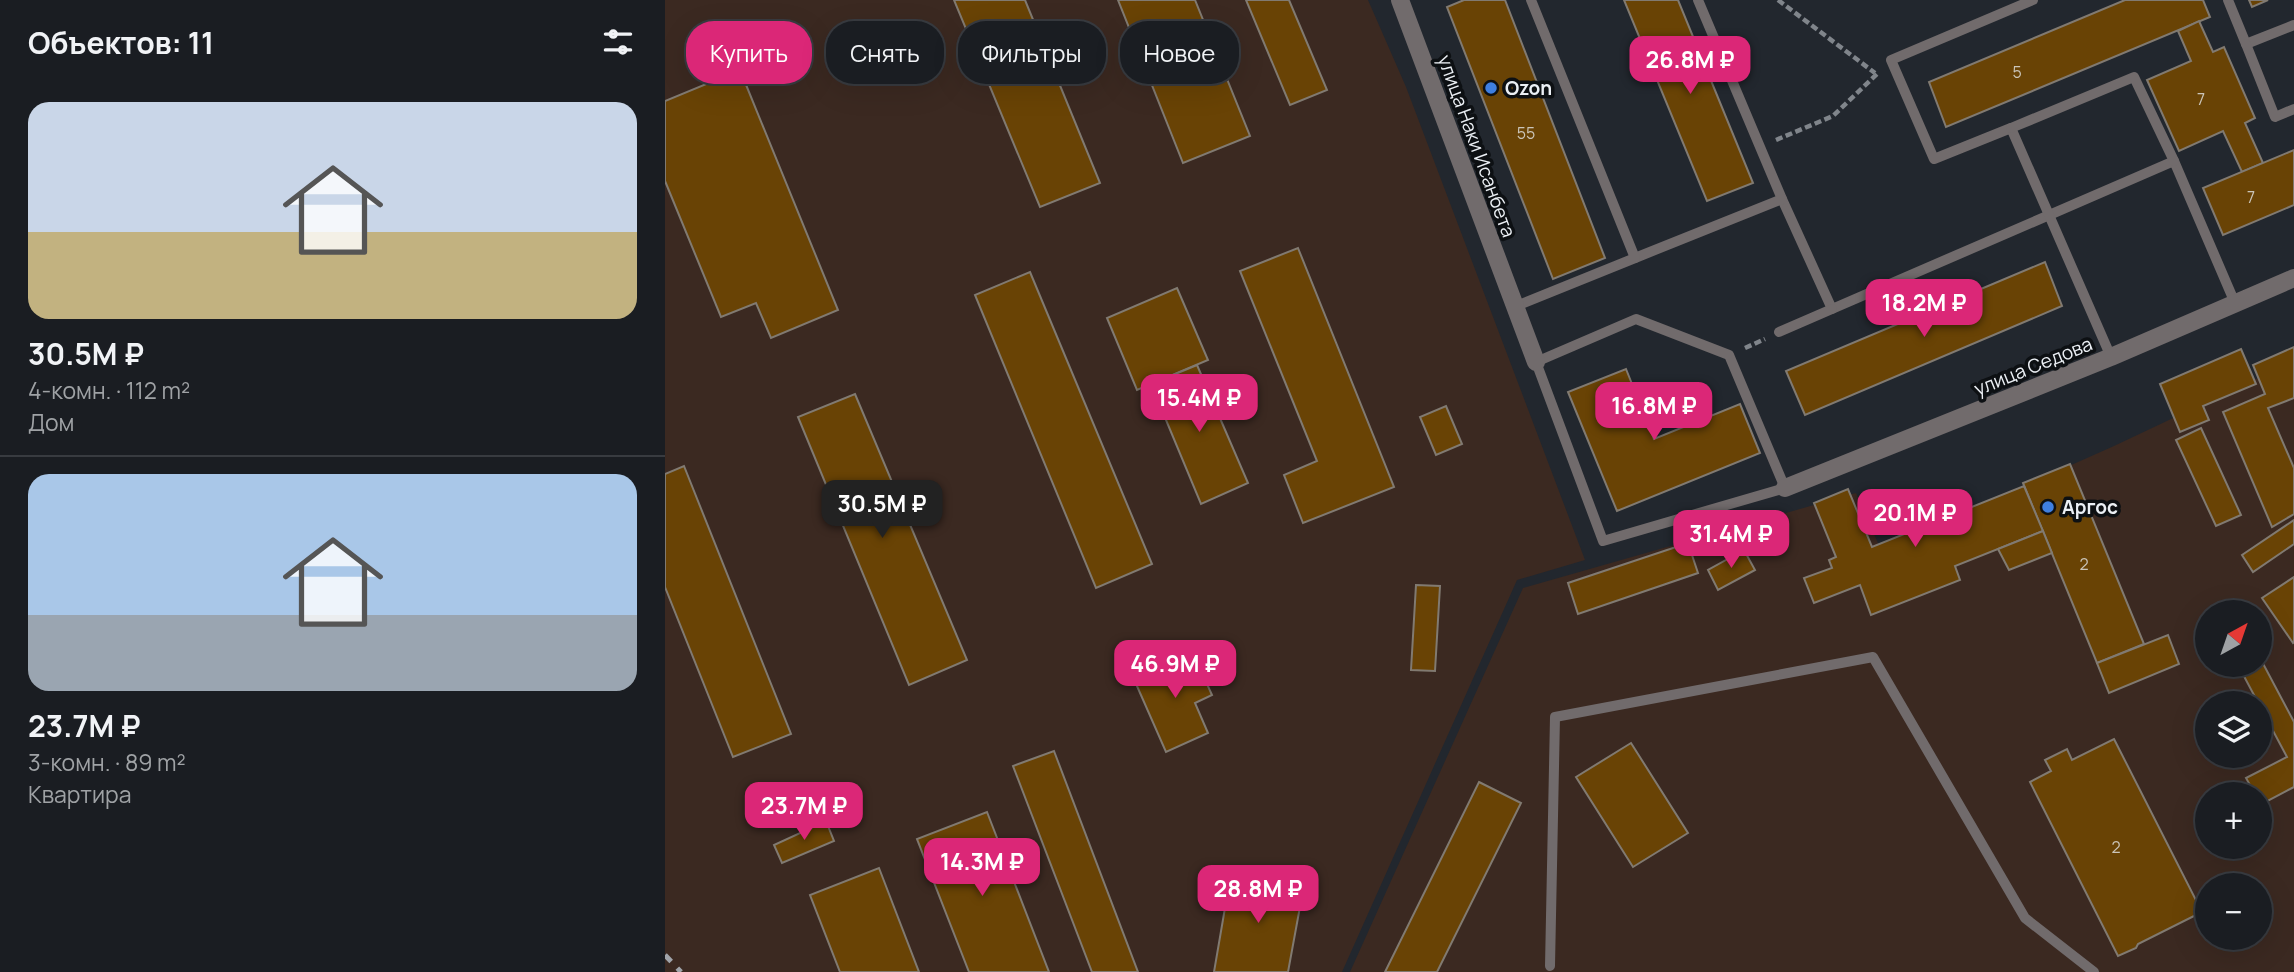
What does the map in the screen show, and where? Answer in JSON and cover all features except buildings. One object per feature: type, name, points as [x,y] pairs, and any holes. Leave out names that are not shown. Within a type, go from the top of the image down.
[{"type":"street","name":"улица Наки Исанбета","points":[[1400,0],[1537,362]]},
{"type":"street","name":"улица Седова","points":[[1785,488],[2111,357],[2294,278]]},
{"type":"lane","points":[[1531,0],[1635,258]]},
{"type":"lane","points":[[1698,0],[1782,199],[1832,309]]},
{"type":"lane","points":[[2033,0],[1891,60],[1934,159],[2134,77],[2235,303]]},
{"type":"lane","points":[[2228,0],[2275,117],[2294,108]]},
{"type":"lane","points":[[2246,44],[2294,25]]},
{"type":"lane","points":[[2011,128],[2111,357]]},
{"type":"lane","points":[[1779,332],[2174,162]]},
{"type":"lane","points":[[1514,307],[1782,199]]},
{"type":"lane","points":[[1636,318],[1729,355],[1785,488],[1603,541],[1537,362],[1636,318]]},
{"type":"lane","points":[[1551,966],[1555,716],[1873,657],[2025,918],[2094,972]]},
{"type":"path","points":[[1778,0],[1906,96]]},
{"type":"path","points":[[1760,147],[1833,116],[1891,60]]},
{"type":"path","points":[[1729,355],[1779,332]]},
{"type":"shaded area","points":[[665,0],[1368,0],[1406,87],[1585,560],[1517,580],[1342,972],[665,972]]},
{"type":"shaded area","points":[[2294,361],[2294,972],[1350,972],[1523,588],[1856,493],[1881,550],[2114,446]]},
{"type":"railway","points":[[665,955],[681,972]]},
{"type":"place","name":"Ozon","points":[[1491,88]]},
{"type":"place","name":"Аргос","points":[[2048,507]]}]
